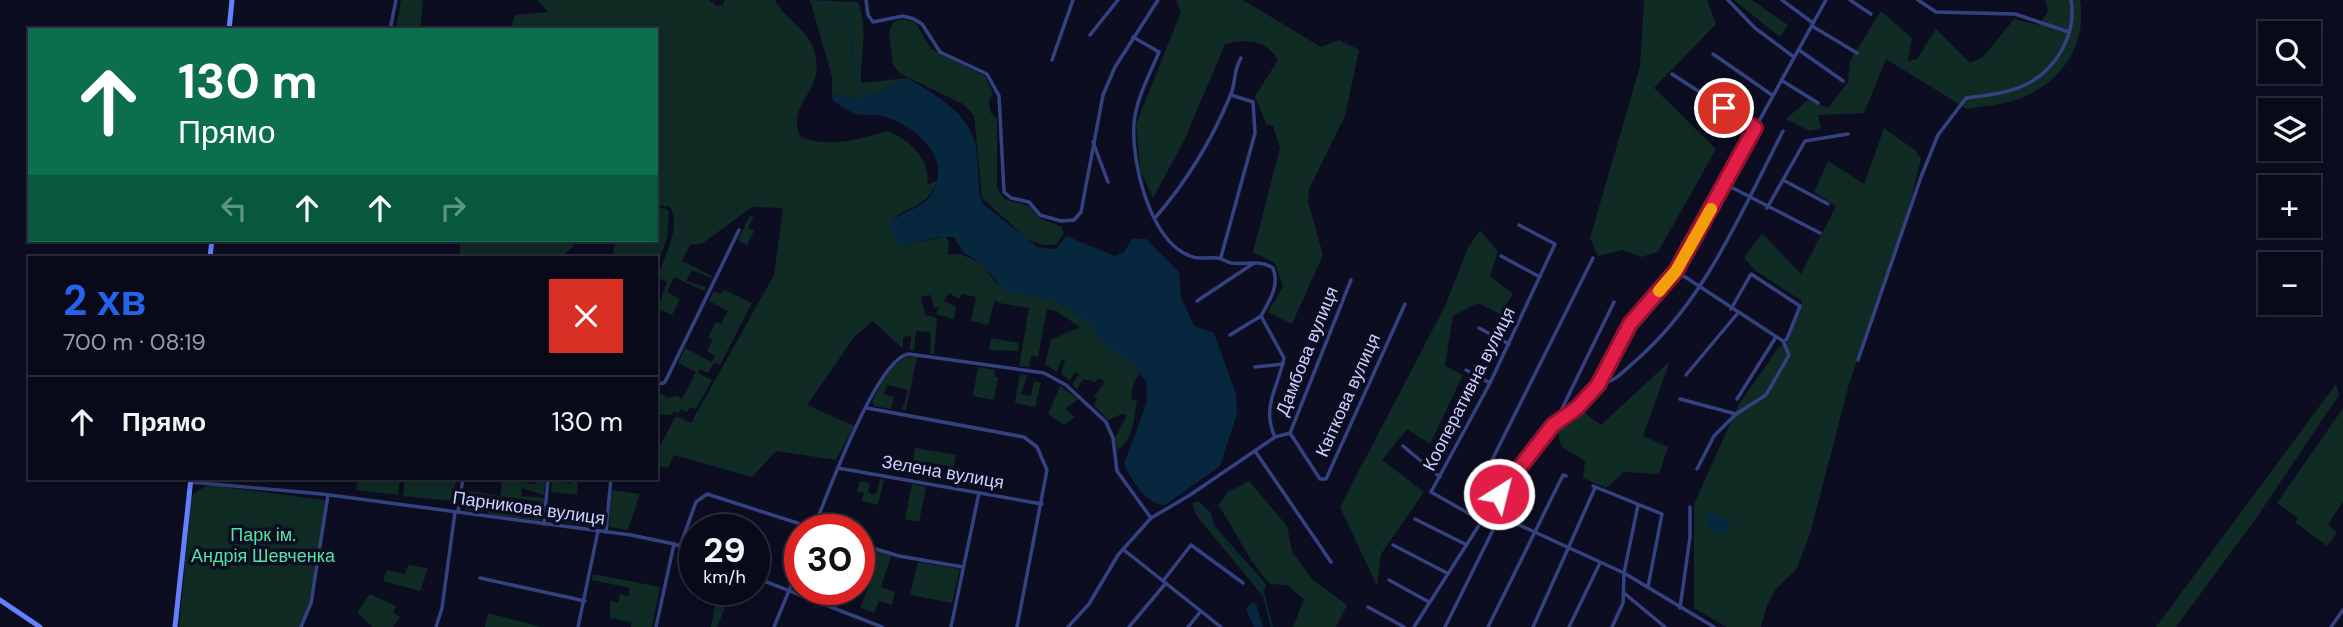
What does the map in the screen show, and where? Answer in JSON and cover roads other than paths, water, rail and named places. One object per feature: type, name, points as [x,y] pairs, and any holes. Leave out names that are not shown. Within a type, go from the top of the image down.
[{"type":"street","points":[[229,28],[232,0]]},
{"type":"street","points":[[390,28],[396,0]]},
{"type":"street","points":[[866,0],[868,16],[873,22],[903,16],[914,19],[922,24],[940,52],[986,74],[999,96],[1004,192],[1011,198],[1029,202],[1040,215],[1061,221],[1074,220],[1081,212],[1092,141],[1103,95],[1115,67],[1158,0]]},
{"type":"street","points":[[1052,60],[1073,0]]},
{"type":"street","points":[[1090,35],[1118,0]]},
{"type":"street","points":[[1728,0],[1755,28],[1794,57]]},
{"type":"street","points":[[1782,0],[1812,24],[1857,53]]},
{"type":"street","points":[[1553,425],[1577,408],[1598,385],[1630,324],[1676,271],[1826,0]]},
{"type":"street","points":[[1850,0],[1871,13]]},
{"type":"street","points":[[1918,0],[1936,12],[2015,13],[2069,32]]},
{"type":"street","points":[[1858,360],[1938,135],[1966,98],[2005,92],[2042,75],[2064,48],[2069,32],[2071,0]]},
{"type":"street","points":[[1133,37],[1160,52],[1141,94],[1134,123],[1137,171],[1164,235],[1180,252],[1193,258],[1220,258],[1228,262],[1266,264],[1276,276],[1275,290],[1261,316],[1230,335]]},
{"type":"street","points":[[1799,50],[1843,81]]},
{"type":"street","points":[[1713,54],[1772,95]]},
{"type":"street","points":[[1155,218],[1185,183],[1207,148],[1231,94],[1233,76],[1241,58]]},
{"type":"street","points":[[1671,74],[1755,128]]},
{"type":"street","points":[[1781,80],[1818,103]]},
{"type":"street","points":[[1220,258],[1255,133],[1254,102],[1231,94]]},
{"type":"street","points":[[1707,131],[1724,108]]},
{"type":"street","points":[[1598,385],[1610,384],[1659,341],[1700,287],[1783,131]]},
{"type":"street","points":[[1767,208],[1805,141],[1848,134]]},
{"type":"street","points":[[1092,141],[1108,182]]},
{"type":"street","points":[[1783,180],[1828,204]]},
{"type":"street","points":[[1725,184],[1820,233]]},
{"type":"street","name":"Кооперативна вулиця","points":[[1482,521],[1432,493],[1490,383],[1555,244],[1519,225]]},
{"type":"street","points":[[658,384],[664,383],[667,378],[739,230]]},
{"type":"street","points":[[1501,256],[1540,277]]},
{"type":"street","points":[[1499,494],[1481,482],[1593,258]]},
{"type":"street","points":[[1197,301],[1255,262]]},
{"type":"street","points":[[1676,271],[1737,314],[1783,341],[1789,355],[1766,395],[1736,414],[1714,436],[1697,469]]},
{"type":"street","points":[[1731,309],[1751,274],[1800,306],[1787,339],[1783,341]]},
{"type":"street","name":"Дамбова вулиця","points":[[1290,433],[1351,279]]},
{"type":"street","points":[[1414,627],[1499,494],[1553,425],[1614,302]]},
{"type":"street","name":"Квіткова вулиця","points":[[1290,433],[1320,479],[1325,479],[1405,304]]},
{"type":"street","points":[[1686,375],[1737,314]]},
{"type":"street","points":[[1261,316],[1283,353],[1283,364],[1268,406],[1268,419],[1275,437]]},
{"type":"street","points":[[1479,328],[1509,344]]},
{"type":"street","points":[[1737,399],[1776,337]]},
{"type":"street","points":[[821,514],[838,468],[866,408],[889,366],[905,354],[1044,373],[1080,396],[1106,422],[1113,438],[1117,471],[1151,518]]},
{"type":"street","points":[[1255,367],[1283,364]]},
{"type":"street","points":[[1466,370],[1490,383]]},
{"type":"street","points":[[1680,399],[1736,414]]},
{"type":"street","points":[[866,408],[1027,438],[1037,447],[1047,465],[1042,504],[1017,627]]},
{"type":"street","points":[[1068,627],[1089,604],[1123,549],[1151,518],[1275,437],[1290,433]]},
{"type":"street","points":[[1403,446],[1440,477]]},
{"type":"street","points":[[1255,452],[1331,562]]},
{"type":"street","name":"Зелена вулиця","points":[[838,468],[1042,504]]},
{"type":"street","points":[[1488,627],[1563,475],[1566,476]]},
{"type":"street","points":[[175,627],[191,480]]},
{"type":"street","name":"Парникова вулиця","points":[[191,480],[328,495],[606,532],[679,546]]},
{"type":"street","points":[[436,627],[442,608],[463,480]]},
{"type":"street","points":[[544,524],[548,480]]},
{"type":"street","points":[[606,532],[611,480]]},
{"type":"street","points":[[1533,627],[1571,549],[1594,487],[1662,514],[1648,588]]},
{"type":"street","points":[[951,627],[979,492]]},
{"type":"street","points":[[692,514],[696,502],[707,494],[769,514]]},
{"type":"street","points":[[301,627],[311,603],[328,495]]},
{"type":"street","points":[[1612,627],[1623,603],[1624,573],[1638,505]]},
{"type":"street","points":[[1680,608],[1690,537],[1690,507]]},
{"type":"street","points":[[1488,511],[1624,573],[1714,627]]},
{"type":"street","points":[[1445,627],[1500,516]]},
{"type":"street","points":[[1415,519],[1465,544]]},
{"type":"street","points":[[578,627],[598,531]]},
{"type":"street","points":[[656,627],[674,544]]},
{"type":"street","points":[[1129,627],[1191,545],[1243,583]]},
{"type":"street","points":[[1393,545],[1447,573]]},
{"type":"street","points":[[875,549],[899,556],[963,567]]},
{"type":"street","points":[[1123,549],[1221,627]]},
{"type":"street","points":[[1569,627],[1600,563]]},
{"type":"street","points":[[480,578],[584,601]]},
{"type":"street","points":[[1388,580],[1429,602]]},
{"type":"street","points":[[1623,592],[1665,627]]},
{"type":"street","points":[[0,600],[40,627]]},
{"type":"street","points":[[774,627],[784,603]]},
{"type":"street","points":[[825,605],[882,627]]},
{"type":"street","points":[[1368,607],[1404,627]]},
{"type":"street","points":[[2334,626],[2343,610]]},
{"type":"street","points":[[1188,627],[1201,611]]},
{"type":"water","points":[[908,78],[946,103],[962,118],[975,145],[983,204],[1037,247],[1056,249],[1066,236],[1115,256],[1124,252],[1132,239],[1146,239],[1179,272],[1181,297],[1194,326],[1214,333],[1236,394],[1237,414],[1220,466],[1165,505],[1145,496],[1124,464],[1147,402],[1146,381],[1130,362],[1101,343],[1090,324],[1057,302],[1005,291],[981,263],[963,252],[954,237],[938,237],[902,247],[896,241],[890,224],[900,215],[924,202],[933,192],[938,178],[938,165],[933,153],[916,133],[904,125],[879,115],[854,113],[833,101],[832,95],[864,99]]},
{"type":"water","points":[[1712,513],[1729,520],[1728,533],[1718,534],[1708,527],[1708,515]]},
{"type":"water","points":[[1252,602],[1256,604],[1263,627],[1254,627],[1246,609]]},
{"type":"waterway","points":[[827,0],[849,25],[855,74],[858,83],[872,97]]},
{"type":"waterway","points":[[1196,504],[1262,588],[1272,627]]},
{"type":"park label","name":"Парк ім. Андрія Шевченка","points":[[263,545]]}]
